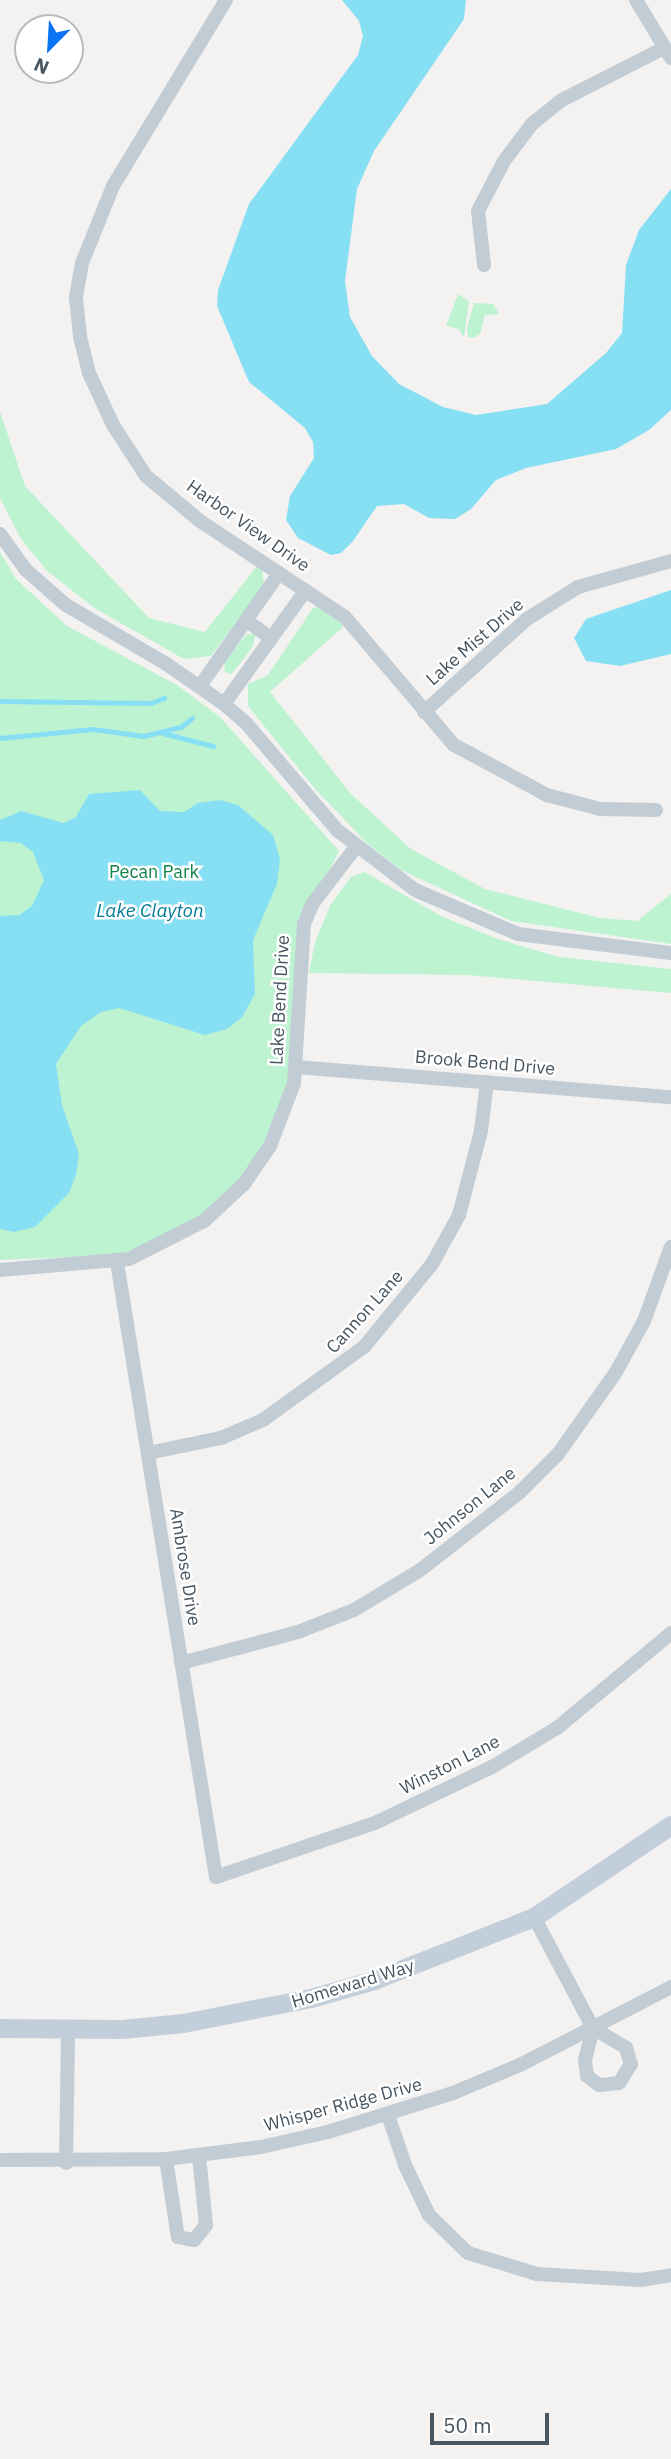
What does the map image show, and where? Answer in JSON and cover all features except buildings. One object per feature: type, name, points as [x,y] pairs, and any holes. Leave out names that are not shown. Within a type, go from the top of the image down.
[{"type":"street","name":"Harbor View Drive","points":[[226,0],[113,186],[82,263],[76,298],[89,373],[113,425],[146,476],[200,521],[345,618],[454,745],[547,795],[600,809],[656,810]]},
{"type":"street","points":[[484,265],[478,211],[504,161],[532,124],[560,101],[668,53],[636,0]]},
{"type":"street","points":[[0,534],[26,570],[66,605],[225,704],[355,848],[415,890],[484,923],[536,938],[671,953]]},
{"type":"street","name":"Lake Mist Drive","points":[[424,712],[527,619],[578,587],[671,561]]},
{"type":"street","points":[[200,686],[279,573]]},
{"type":"street","points":[[225,704],[306,590]]},
{"type":"street","points":[[246,620],[271,638]]},
{"type":"street","name":"Lake Bend Drive","points":[[0,1270],[117,1262],[177,1239],[204,1221],[244,1184],[284,1114],[296,1067],[298,961],[304,924],[313,903],[355,848]]},
{"type":"street","name":"Brook Bend Drive","points":[[296,1067],[671,1097]]},
{"type":"street","name":"Cannon Lane","points":[[148,1453],[221,1438],[263,1420],[364,1346],[432,1264],[459,1215],[481,1132],[487,1082]]},
{"type":"street","name":"Johnson Lane","points":[[181,1663],[298,1632],[354,1610],[419,1571],[520,1492],[558,1454],[616,1372],[644,1321],[671,1247]]},
{"type":"street","name":"Ambrose Drive","points":[[117,1262],[216,1877]]},
{"type":"street","name":"Winston Lane","points":[[216,1877],[375,1823],[492,1768],[557,1728],[671,1633]]},
{"type":"street","name":"Homeward Way","points":[[0,2028],[68,2030],[183,2023],[311,1998],[420,1964],[534,1917],[671,1825]]},
{"type":"street","points":[[534,1917],[593,2028]]},
{"type":"street","name":"Whisper Ridge Drive","points":[[0,2160],[66,2163],[199,2156],[261,2147],[388,2115],[510,2069],[671,1986]]},
{"type":"street","points":[[66,2163],[68,2030]]},
{"type":"street","points":[[388,2115],[408,2174],[429,2215],[468,2253],[537,2274],[641,2280],[671,2275]]},
{"type":"street","points":[[166,2159],[177,2237],[194,2240],[206,2225],[199,2156]]},
{"type":"green space","points":[[458,294],[469,301],[464,337],[459,329],[446,326]]},
{"type":"green space","points":[[474,303],[493,304],[499,314],[485,315],[480,334],[473,338],[468,337],[467,328]]},
{"type":"green space","points":[[0,412],[25,486],[149,618],[205,632],[261,561],[264,585],[211,656],[184,659],[96,609],[47,571],[21,539],[0,498]]},
{"type":"green space","name":"Pecan Park","points":[[0,552],[16,579],[67,626],[177,685],[220,717],[339,851],[297,937],[292,1073],[267,1138],[248,1172],[207,1215],[164,1240],[116,1255],[0,1260]]},
{"type":"green space","points":[[320,606],[342,621],[342,628],[270,692],[351,794],[411,849],[485,889],[600,918],[637,921],[671,894],[671,944],[511,921],[401,870],[369,845],[316,790],[248,706],[248,684],[268,675],[313,608]]},
{"type":"green space","points":[[256,633],[252,648],[239,665],[231,674],[225,672],[224,664],[232,652],[246,635]]},
{"type":"green space","points":[[364,872],[441,916],[498,939],[559,957],[671,969],[671,993],[468,975],[309,973],[315,942],[331,904],[351,877]]},
{"type":"water","points":[[342,0],[466,0],[464,19],[374,151],[357,189],[345,281],[350,317],[372,356],[399,384],[443,407],[476,415],[547,404],[606,353],[622,333],[626,265],[639,230],[671,189],[671,410],[649,430],[616,449],[526,468],[496,480],[471,509],[455,519],[429,518],[404,504],[377,506],[353,541],[341,553],[331,555],[298,538],[286,520],[290,496],[314,458],[313,442],[305,428],[249,382],[217,306],[218,290],[249,204],[358,55],[363,36],[359,21]]},
{"type":"water","points":[[671,590],[671,654],[620,666],[586,661],[574,638],[586,619]]},
{"type":"water","name":"Lake Clayton","points":[[140,790],[160,811],[184,812],[198,803],[220,800],[238,805],[273,835],[280,859],[277,884],[253,940],[255,994],[242,1017],[227,1029],[205,1035],[119,1008],[101,1012],[81,1026],[56,1064],[62,1105],[79,1154],[76,1175],[69,1193],[35,1227],[14,1232],[0,1229],[0,916],[19,915],[32,906],[44,880],[33,852],[21,843],[0,841],[0,820],[21,811],[64,823],[76,817],[89,794]]},
{"type":"waterway","points":[[0,701],[151,703],[164,698]]},
{"type":"waterway","points":[[0,738],[93,729],[144,736],[181,727],[192,718]]},
{"type":"waterway","points":[[163,733],[213,746]]}]
